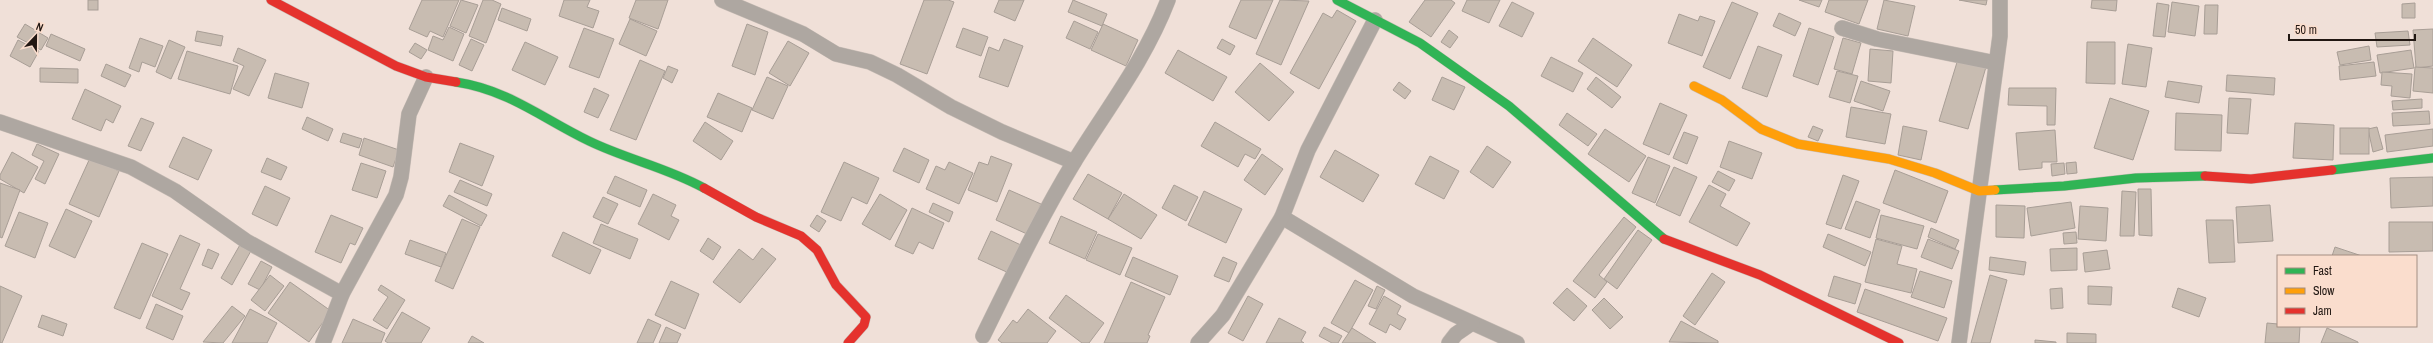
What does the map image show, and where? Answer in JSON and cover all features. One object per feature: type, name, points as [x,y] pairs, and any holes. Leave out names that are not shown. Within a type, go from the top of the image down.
[{"type":"street","points":[[271,0],[396,66],[426,77],[476,85],[528,106],[589,141],[686,178],[756,217],[801,236],[817,250],[836,285],[866,316],[864,325],[848,343]]},
{"type":"street","points":[[722,0],[803,34],[836,54],[870,62],[976,120],[1074,162]]},
{"type":"street","points":[[983,336],[1023,254],[1074,162],[1156,33],[1168,0]]},
{"type":"street","points":[[1959,343],[2000,36],[2000,0]]},
{"type":"street","points":[[1343,2],[1420,43],[1509,106],[1664,239],[1760,275],[1899,343]]},
{"type":"street","points":[[1198,343],[1223,315],[1282,217],[1308,150],[1375,20]]},
{"type":"street","points":[[1842,28],[1878,39],[1996,63]]},
{"type":"street","points":[[323,343],[342,294],[396,194],[401,177],[409,114],[426,77]]},
{"type":"street","points":[[1694,86],[1722,100],[1761,129],[1775,136],[1798,144],[1889,159],[1935,173],[1979,191],[2064,186],[2136,178],[2198,176],[2251,179],[2288,176],[2371,164],[2433,158]]},
{"type":"street","points":[[0,122],[131,167],[175,191],[246,241],[342,294]]},
{"type":"street","points":[[1282,217],[1413,296],[1517,343]]},
{"type":"street","points":[[1446,311],[1453,338],[1472,323]]},
{"type":"building","points":[[88,0],[98,0],[98,10],[88,10]]},
{"type":"building","points":[[422,0],[459,0],[443,37],[430,31],[427,37],[409,29]]},
{"type":"building","points":[[461,0],[478,5],[466,33],[450,26]]},
{"type":"building","points":[[483,0],[492,0],[501,4],[486,43],[469,36]]},
{"type":"building","points":[[564,0],[590,0],[587,7],[599,11],[593,28],[559,16]]},
{"type":"building","points":[[636,0],[668,0],[658,29],[629,18]]},
{"type":"building","points":[[924,0],[948,0],[954,2],[927,74],[900,64]]},
{"type":"building","points":[[999,0],[1024,0],[1015,21],[994,12]]},
{"type":"building","points":[[1073,0],[1107,14],[1102,26],[1068,12]]},
{"type":"building","points":[[1241,0],[1273,0],[1256,39],[1229,27]]},
{"type":"building","points":[[1280,0],[1309,1],[1281,65],[1256,54]]},
{"type":"building","points":[[1425,0],[1451,0],[1455,3],[1431,37],[1409,22]]},
{"type":"building","points":[[1467,0],[1500,0],[1489,23],[1462,11]]},
{"type":"building","points":[[1799,0],[1822,0],[1819,7]]},
{"type":"building","points":[[1829,0],[1868,0],[1859,24],[1825,12]]},
{"type":"building","points":[[1884,0],[1915,6],[1908,36],[1877,29]]},
{"type":"building","points":[[1959,0],[1987,0],[1986,5]]},
{"type":"building","points":[[2092,0],[2117,0],[2116,11],[2091,8]]},
{"type":"building","points":[[1512,2],[1534,13],[1522,37],[1499,26]]},
{"type":"building","points":[[1732,2],[1758,13],[1730,79],[1703,67]]},
{"type":"building","points":[[2172,2],[2199,6],[2195,36],[2168,32]]},
{"type":"building","points":[[2157,3],[2169,5],[2165,37],[2153,36]]},
{"type":"building","points":[[2415,3],[2415,18],[2402,18],[2402,4]]},
{"type":"building","points":[[2205,5],[2218,5],[2217,34],[2204,34]]},
{"type":"building","points":[[502,8],[531,19],[527,31],[498,20]]},
{"type":"building","points":[[1337,10],[1356,21],[1319,89],[1290,73],[1323,13],[1332,18]]},
{"type":"building","points":[[1779,13],[1801,23],[1795,36],[1773,26]]},
{"type":"building","points":[[1679,14],[1698,21],[1700,16],[1715,21],[1702,56],[1668,43]]},
{"type":"building","points":[[630,19],[657,31],[646,56],[619,44]]},
{"type":"building","points":[[1074,21],[1098,32],[1090,49],[1066,38]]},
{"type":"building","points":[[25,24],[48,38],[41,50],[17,37]]},
{"type":"building","points":[[747,24],[768,32],[755,75],[732,66]]},
{"type":"building","points":[[1103,24],[1138,40],[1126,66],[1091,50]]},
{"type":"building","points":[[449,27],[464,34],[453,61],[428,50],[433,36],[443,40]]},
{"type":"building","points":[[584,28],[614,39],[599,78],[569,67]]},
{"type":"building","points":[[963,28],[988,37],[981,56],[956,47]]},
{"type":"building","points":[[1809,28],[1834,37],[1818,85],[1793,76]]},
{"type":"building","points":[[2433,29],[2433,66],[2416,68],[2413,30]]},
{"type":"building","points":[[1449,30],[1458,37],[1450,48],[1441,42]]},
{"type":"building","points":[[197,31],[223,36],[221,46],[195,41]]},
{"type":"building","points":[[2408,31],[2410,45],[2377,47],[2375,33]]},
{"type":"building","points":[[51,34],[85,49],[80,61],[46,46]]},
{"type":"building","points":[[140,38],[163,46],[155,67],[142,62],[139,72],[129,68]]},
{"type":"building","points":[[1593,38],[1632,65],[1617,87],[1578,61]]},
{"type":"building","points":[[1843,38],[1861,43],[1852,74],[1834,69]]},
{"type":"building","points":[[471,39],[484,45],[472,71],[459,65]]},
{"type":"building","points":[[1004,39],[1023,46],[1008,87],[979,77],[989,47],[999,51]]},
{"type":"building","points":[[1222,39],[1235,46],[1230,55],[1217,48]]},
{"type":"building","points":[[18,40],[39,51],[30,67],[10,56]]},
{"type":"building","points":[[169,40],[185,47],[171,79],[156,72]]},
{"type":"building","points":[[788,41],[809,53],[790,86],[769,73]]},
{"type":"building","points":[[525,42],[558,57],[545,85],[512,70]]},
{"type":"building","points":[[2087,42],[2115,42],[2115,84],[2086,83]]},
{"type":"building","points":[[415,43],[427,50],[421,59],[409,52]]},
{"type":"building","points":[[2128,44],[2152,48],[2146,87],[2122,84]]},
{"type":"building","points":[[1758,46],[1782,55],[1767,97],[1742,88]]},
{"type":"building","points":[[2369,46],[2371,60],[2340,65],[2337,52]]},
{"type":"building","points":[[238,48],[266,60],[249,96],[233,89],[244,66],[233,61]]},
{"type":"building","points":[[1870,49],[1893,51],[1891,83],[1868,81]]},
{"type":"building","points":[[1178,50],[1227,77],[1213,101],[1165,73]]},
{"type":"building","points":[[2411,50],[2414,68],[2380,73],[2377,55]]},
{"type":"building","points":[[187,51],[238,66],[230,94],[178,79]]},
{"type":"building","points":[[1551,57],[1583,73],[1573,92],[1541,76]]},
{"type":"building","points":[[1958,59],[1986,67],[1968,129],[1939,121]]},
{"type":"building","points":[[640,60],[665,71],[636,140],[610,130]]},
{"type":"building","points":[[2374,62],[2376,76],[2340,80],[2339,66]]},
{"type":"building","points":[[1260,63],[1294,92],[1269,121],[1235,92]]},
{"type":"building","points":[[106,64],[131,75],[125,87],[101,76]]},
{"type":"building","points":[[668,66],[678,70],[672,83],[663,78]]},
{"type":"building","points":[[2415,67],[2433,68],[2433,93],[2413,91]]},
{"type":"building","points":[[40,68],[78,69],[78,83],[40,82]]},
{"type":"building","points":[[1837,71],[1858,76],[1850,103],[1829,97]]},
{"type":"building","points":[[2382,72],[2412,74],[2410,98],[2391,96],[2392,86],[2381,85]]},
{"type":"building","points":[[275,73],[309,83],[302,108],[268,98]]},
{"type":"building","points":[[2227,75],[2275,78],[2274,95],[2226,91]]},
{"type":"building","points":[[767,77],[788,86],[773,119],[752,110]]},
{"type":"building","points":[[1442,77],[1465,87],[1454,110],[1432,100]]},
{"type":"building","points":[[1596,77],[1621,97],[1612,108],[1587,89]]},
{"type":"building","points":[[1861,81],[1890,91],[1883,111],[1854,101]]},
{"type":"building","points":[[2168,81],[2202,86],[2199,103],[2165,97]]},
{"type":"building","points":[[1399,82],[1411,91],[1405,99],[1393,90]]},
{"type":"building","points":[[594,88],[609,95],[598,118],[584,112]]},
{"type":"building","points":[[2009,88],[2056,88],[2055,125],[2047,125],[2047,106],[2008,105]]},
{"type":"building","points":[[85,89],[121,106],[113,123],[106,119],[101,131],[72,119]]},
{"type":"building","points":[[718,93],[752,108],[742,132],[707,117]]},
{"type":"building","points":[[2110,98],[2149,111],[2133,160],[2094,148]]},
{"type":"building","points":[[2229,98],[2251,99],[2248,134],[2227,133]]},
{"type":"building","points":[[2422,99],[2422,108],[2393,110],[2392,101]]},
{"type":"building","points":[[1660,103],[1687,115],[1669,155],[1643,144]]},
{"type":"building","points":[[1851,107],[1891,114],[1885,144],[1846,137]]},
{"type":"building","points":[[2429,111],[2430,124],[2393,126],[2392,113]]},
{"type":"building","points":[[1567,113],[1597,134],[1588,146],[1559,125]]},
{"type":"building","points":[[2176,113],[2222,115],[2221,151],[2175,150]]},
{"type":"building","points":[[307,117],[333,129],[328,141],[302,129]]},
{"type":"building","points":[[141,118],[154,123],[141,151],[128,146]]},
{"type":"building","points":[[705,122],[733,141],[721,160],[693,141]]},
{"type":"building","points":[[1215,122],[1261,149],[1255,159],[1245,154],[1238,167],[1201,146]]},
{"type":"building","points":[[2295,123],[2334,125],[2333,160],[2293,158]]},
{"type":"building","points":[[1813,126],[1823,130],[1818,141],[1808,137]]},
{"type":"building","points":[[1903,126],[1927,131],[1921,160],[1898,155]]},
{"type":"building","points":[[2377,127],[2383,149],[2373,152],[2368,129]]},
{"type":"building","points":[[2340,128],[2369,128],[2369,154],[2340,154]]},
{"type":"building","points":[[1605,129],[1646,156],[1629,182],[1588,154]]},
{"type":"building","points":[[2433,129],[2433,146],[2387,152],[2385,135]]},
{"type":"building","points":[[2055,130],[2057,162],[2042,162],[2042,168],[2019,170],[2016,133]]},
{"type":"building","points":[[1684,132],[1698,137],[1687,164],[1673,158]]},
{"type":"building","points":[[343,133],[362,139],[359,148],[340,142]]},
{"type":"building","points":[[183,137],[212,150],[198,180],[169,167]]},
{"type":"building","points":[[364,138],[399,150],[393,167],[359,155]]},
{"type":"building","points":[[1729,141],[1762,153],[1752,179],[1720,167]]},
{"type":"building","points":[[460,143],[494,156],[482,186],[449,172]]},
{"type":"building","points":[[37,144],[59,154],[45,184],[35,179],[44,161],[32,155]]},
{"type":"building","points":[[1487,146],[1511,162],[1493,188],[1470,172]]},
{"type":"building","points":[[904,148],[929,160],[919,183],[893,171]]},
{"type":"building","points":[[1335,150],[1379,175],[1363,202],[1320,177]]},
{"type":"building","points":[[12,152],[38,167],[24,193],[0,179],[0,175]]},
{"type":"building","points":[[1262,154],[1283,169],[1265,195],[1244,180]]},
{"type":"building","points":[[991,156],[1012,164],[997,202],[968,190],[979,162],[988,165]]},
{"type":"building","points":[[1430,156],[1459,171],[1444,199],[1415,184]]},
{"type":"building","points":[[1648,157],[1670,166],[1655,203],[1632,193]]},
{"type":"building","points":[[90,158],[119,171],[99,217],[69,204]]},
{"type":"building","points":[[267,158],[287,167],[281,180],[261,172]]},
{"type":"building","points":[[844,162],[879,178],[867,204],[852,197],[841,221],[821,212]]},
{"type":"building","points":[[949,162],[973,173],[959,204],[926,189],[936,166],[945,170]]},
{"type":"building","points":[[2076,162],[2077,173],[2067,174],[2066,163]]},
{"type":"building","points":[[361,163],[386,171],[377,198],[352,190]]},
{"type":"building","points":[[2064,163],[2065,174],[2052,176],[2051,164]]},
{"type":"building","points":[[1674,167],[1697,177],[1680,216],[1656,205]]},
{"type":"building","points":[[1895,170],[1948,191],[1936,223],[1883,203]]},
{"type":"building","points":[[1718,171],[1735,180],[1729,191],[1712,182]]},
{"type":"building","points":[[1088,174],[1122,193],[1108,219],[1073,199]]},
{"type":"building","points":[[1843,175],[1859,181],[1841,229],[1826,224]]},
{"type":"building","points":[[615,176],[647,190],[640,207],[607,193]]},
{"type":"building","points":[[2433,177],[2433,206],[2391,208],[2390,178]]},
{"type":"building","points":[[460,180],[492,194],[487,206],[454,192]]},
{"type":"building","points":[[0,183],[20,190],[2,238],[0,237]]},
{"type":"building","points":[[1174,185],[1198,197],[1186,221],[1162,208]]},
{"type":"building","points":[[1709,185],[1726,194],[1720,206],[1750,223],[1737,246],[1689,222]]},
{"type":"building","points":[[265,186],[290,198],[277,226],[252,214]]},
{"type":"building","points":[[2138,189],[2151,189],[2152,236],[2139,235]]},
{"type":"building","points":[[1009,190],[1041,204],[1027,234],[996,220]]},
{"type":"building","points":[[1204,191],[1242,209],[1226,243],[1188,225]]},
{"type":"building","points":[[2122,191],[2136,192],[2134,236],[2120,236]]},
{"type":"building","points":[[653,194],[676,205],[671,216],[679,220],[669,240],[638,224]]},
{"type":"building","points":[[880,194],[907,210],[890,240],[862,224]]},
{"type":"building","points":[[1124,194],[1157,215],[1141,239],[1108,219]]},
{"type":"building","points":[[449,195],[487,215],[481,226],[443,206]]},
{"type":"building","points":[[603,197],[618,204],[608,224],[593,217]]},
{"type":"building","points":[[1856,201],[1880,210],[1870,238],[1845,229]]},
{"type":"building","points":[[2071,202],[2075,228],[2031,236],[2027,208]]},
{"type":"building","points":[[933,203],[953,212],[949,222],[929,212]]},
{"type":"building","points":[[1996,205],[2025,206],[2024,238],[1996,237]]},
{"type":"building","points":[[2270,205],[2273,241],[2238,243],[2236,207]]},
{"type":"building","points":[[2080,206],[2108,208],[2106,241],[2078,239]]},
{"type":"building","points":[[912,208],[944,223],[933,249],[919,242],[913,254],[895,246]]},
{"type":"building","points":[[66,209],[92,221],[75,258],[49,246]]},
{"type":"building","points":[[19,212],[48,223],[35,258],[5,246]]},
{"type":"building","points":[[331,215],[363,228],[355,245],[350,243],[341,263],[315,252]]},
{"type":"building","points":[[817,215],[826,221],[819,232],[810,226]]},
{"type":"building","points":[[1881,215],[1924,226],[1917,249],[1876,238]]},
{"type":"building","points":[[1061,216],[1097,232],[1085,259],[1049,243]]},
{"type":"building","points":[[1624,217],[1636,227],[1599,275],[1607,282],[1595,298],[1573,281]]},
{"type":"building","points":[[462,219],[480,227],[453,289],[435,281]]},
{"type":"building","points":[[2206,220],[2233,220],[2235,262],[2209,263]]},
{"type":"building","points":[[2389,222],[2433,222],[2433,251],[2389,252]]},
{"type":"building","points":[[601,224],[638,239],[630,259],[593,243]]},
{"type":"building","points":[[1931,228],[1959,240],[1955,249],[1928,237]]},
{"type":"building","points":[[1638,230],[1652,240],[1617,289],[1604,279]]},
{"type":"building","points":[[991,231],[1023,246],[1011,274],[978,259]]},
{"type":"building","points":[[563,232],[601,250],[590,274],[552,256]]},
{"type":"building","points":[[2076,232],[2077,243],[2064,244],[2063,233]]},
{"type":"building","points":[[1098,234],[1132,248],[1120,275],[1086,260]]},
{"type":"building","points":[[1828,234],[1871,252],[1865,266],[1823,247]]},
{"type":"building","points":[[180,235],[200,244],[180,289],[190,293],[182,310],[152,296]]},
{"type":"building","points":[[708,238],[721,247],[713,260],[700,251]]},
{"type":"building","points":[[1876,239],[1902,246],[1897,264],[1917,269],[1911,293],[1865,282]]},
{"type":"building","points":[[1928,239],[1959,251],[1952,269],[1921,257]]},
{"type":"building","points":[[410,240],[446,253],[441,267],[405,254]]},
{"type":"building","points":[[142,243],[168,254],[140,319],[114,308]]},
{"type":"building","points":[[241,243],[252,249],[232,285],[221,278]]},
{"type":"building","points":[[2335,247],[2359,255],[2332,255]]},
{"type":"building","points":[[762,248],[776,259],[740,303],[713,282],[739,249],[753,260]]},
{"type":"building","points":[[2077,248],[2077,270],[2051,271],[2050,249]]},
{"type":"building","points":[[208,249],[219,254],[212,269],[202,265]]},
{"type":"building","points":[[2107,250],[2110,269],[2085,272],[2083,253]]},
{"type":"building","points":[[1133,257],[1178,276],[1170,295],[1125,276]]},
{"type":"building","points":[[1223,257],[1237,263],[1229,282],[1214,276]]},
{"type":"building","points":[[1990,257],[2026,262],[2024,275],[1989,270]]},
{"type":"building","points":[[261,261],[272,267],[260,290],[248,284]]},
{"type":"building","points":[[1920,271],[1952,281],[1944,308],[1911,297]]},
{"type":"building","points":[[1712,273],[1725,282],[1695,325],[1683,316]]},
{"type":"building","points":[[270,275],[284,286],[265,311],[251,300]]},
{"type":"building","points":[[1990,275],[2007,280],[1990,343],[1971,343]]},
{"type":"building","points":[[1834,276],[1861,284],[1855,304],[1828,296]]},
{"type":"building","points":[[1355,280],[1373,290],[1349,333],[1331,323]]},
{"type":"building","points":[[671,281],[699,294],[685,329],[655,315]]},
{"type":"building","points":[[290,282],[331,311],[309,342],[268,313]]},
{"type":"building","points":[[1131,282],[1165,297],[1148,335],[1150,336],[1147,343],[1104,343]]},
{"type":"building","points":[[381,285],[405,300],[387,329],[373,320],[388,297],[378,290]]},
{"type":"building","points":[[0,286],[22,296],[2,343],[0,343]]},
{"type":"building","points":[[1377,286],[1385,290],[1376,309],[1368,306]]},
{"type":"building","points":[[2088,286],[2112,287],[2111,305],[2088,304]]},
{"type":"building","points":[[1567,288],[1587,306],[1574,321],[1553,303]]},
{"type":"building","points":[[2062,288],[2063,308],[2051,309],[2050,289]]},
{"type":"building","points":[[2178,288],[2206,298],[2199,317],[2172,307]]},
{"type":"building","points":[[1865,289],[1947,318],[1938,341],[1857,312]]},
{"type":"building","points":[[1066,295],[1104,323],[1089,343],[1082,343],[1049,318]]},
{"type":"building","points":[[1248,296],[1263,304],[1243,341],[1228,333]]},
{"type":"building","points":[[1384,296],[1401,306],[1397,314],[1406,319],[1400,330],[1390,324],[1386,333],[1369,324]]},
{"type":"building","points":[[1604,298],[1623,317],[1610,329],[1592,310]]},
{"type":"building","points":[[156,304],[183,316],[173,340],[146,328]]},
{"type":"building","points":[[232,306],[245,316],[223,343],[203,342]]},
{"type":"building","points":[[250,309],[277,323],[267,343],[232,343]]},
{"type":"building","points":[[1028,309],[1056,331],[1047,343],[1002,343],[998,340],[1013,320],[1017,323]]},
{"type":"building","points":[[402,312],[430,328],[421,343],[388,343],[385,341]]},
{"type":"building","points":[[42,315],[67,324],[63,336],[38,327]]},
{"type":"building","points":[[1279,318],[1306,332],[1301,341],[1304,343],[1266,343]]},
{"type":"building","points":[[353,319],[385,333],[381,343],[342,343]]},
{"type":"building","points":[[648,319],[661,325],[653,343],[637,343]]},
{"type":"building","points":[[1681,321],[1718,341],[1718,343],[1669,342]]},
{"type":"building","points":[[2267,323],[2277,324],[2277,327],[2300,327],[2299,343],[2265,343]]},
{"type":"building","points":[[666,327],[681,334],[677,343],[659,343]]},
{"type":"building","points":[[1324,327],[1342,336],[1338,343],[1332,343],[1319,336]]},
{"type":"building","points":[[1352,328],[1376,343],[1342,343]]},
{"type":"building","points":[[2327,328],[2358,342],[2358,343],[2321,343]]},
{"type":"building","points":[[2067,333],[2096,334],[2096,343],[2067,343]]},
{"type":"building","points":[[472,336],[484,343],[468,343]]},
{"type":"building","points":[[2035,340],[2056,342],[2056,343],[2035,343]]},
{"type":"traffic: fast","points":[[1337,0],[1420,43],[1509,106],[1664,239]]},
{"type":"traffic: fast","points":[[456,82],[475,86],[509,98],[589,141],[676,175],[704,188]]},
{"type":"traffic: fast","points":[[2332,170],[2433,158]]},
{"type":"traffic: fast","points":[[1995,190],[2064,186],[2136,178],[2205,176]]},
{"type":"traffic: slow","points":[[1694,86],[1722,100],[1761,129],[1798,144],[1889,159],[1935,173],[1979,191],[1995,190]]},
{"type":"traffic: jam","points":[[271,0],[396,66],[426,77],[456,82]]},
{"type":"traffic: jam","points":[[2205,176],[2251,179],[2332,170]]},
{"type":"traffic: jam","points":[[704,188],[756,217],[801,236],[817,250],[836,285],[866,317],[864,325],[848,343]]},
{"type":"traffic: jam","points":[[1664,239],[1760,275],[1899,343]]}]
